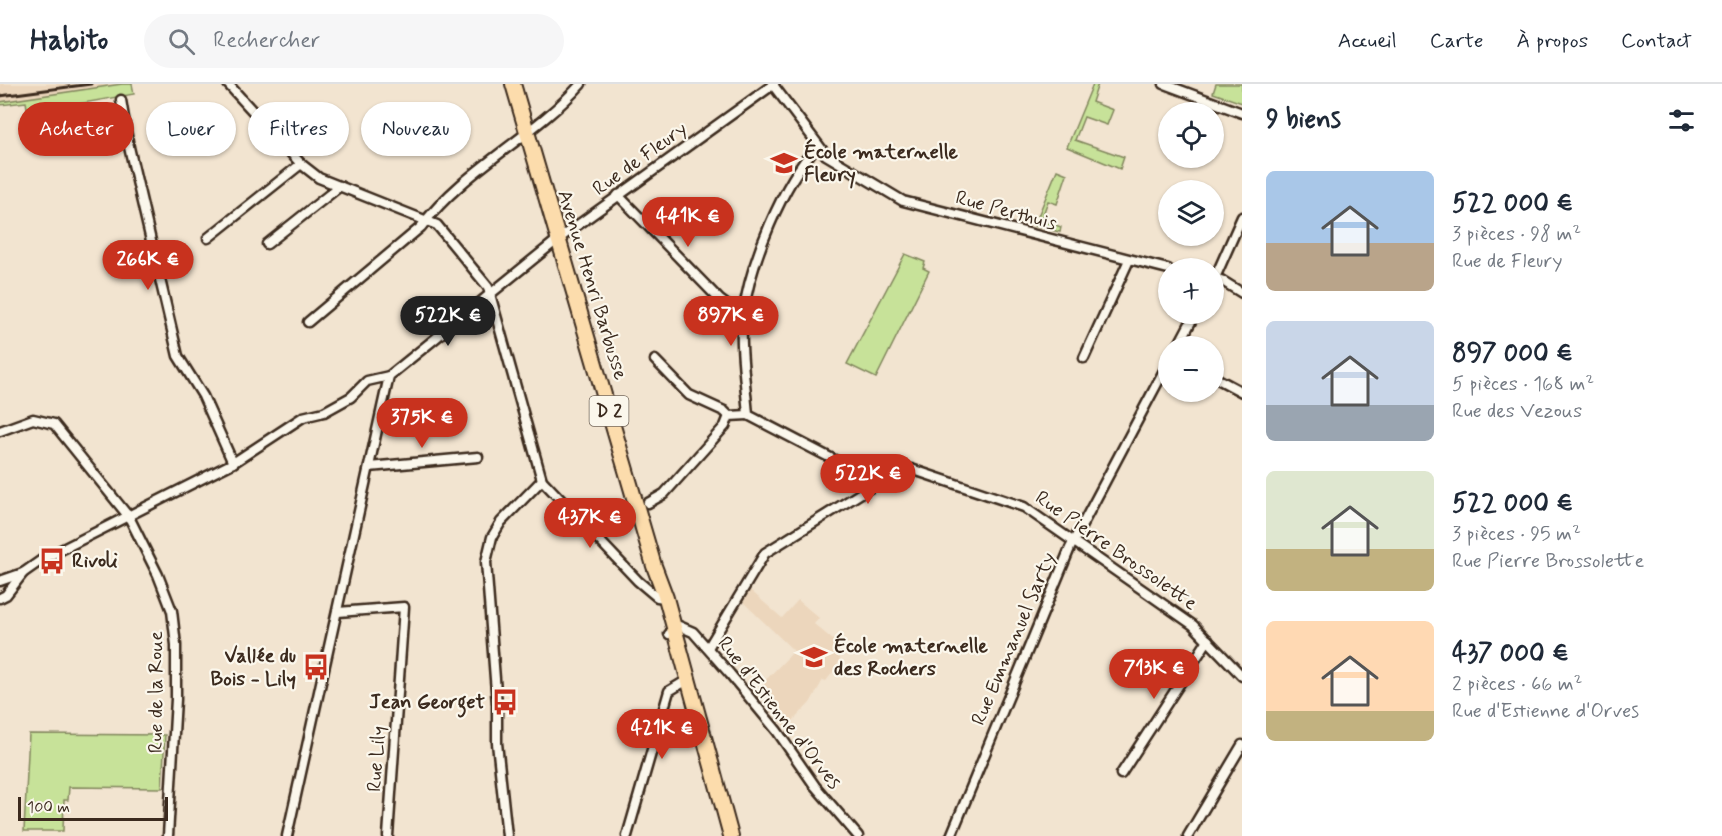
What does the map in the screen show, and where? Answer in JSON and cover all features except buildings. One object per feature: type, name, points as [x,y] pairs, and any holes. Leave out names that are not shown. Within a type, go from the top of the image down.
[{"type":"main road","name":"Avenue Henri Barbusse","points":[[513,84],[731,836]]},
{"type":"street","points":[[228,84],[301,164],[319,178],[436,225],[488,287],[542,480],[638,581],[662,598]]},
{"type":"street","points":[[308,322],[370,272],[426,221],[434,210],[567,100],[581,84]]},
{"type":"street","name":"Rue Perthuis","points":[[773,84],[826,155],[903,201],[1158,267]]},
{"type":"street","name":"Rue de Fleury","points":[[23,573],[43,559],[233,463],[303,417],[324,412],[351,397],[367,381],[389,376],[557,240],[773,84]]},
{"type":"street","points":[[1164,84],[1242,113]]},
{"type":"street","points":[[121,100],[129,147],[178,356],[203,396],[233,463]]},
{"type":"street","points":[[748,416],[743,317],[756,253],[797,173],[818,145]]},
{"type":"street","points":[[208,238],[301,164]]},
{"type":"street","points":[[267,244],[340,186]]},
{"type":"street","points":[[618,195],[720,300],[743,317]]},
{"type":"street","points":[[1223,258],[1242,217]]},
{"type":"street","points":[[1084,358],[1129,260]]},
{"type":"street","points":[[1224,282],[1242,292]]},
{"type":"street","points":[[655,360],[689,395],[724,411],[729,416],[748,416],[879,483]]},
{"type":"street","points":[[287,836],[389,376]]},
{"type":"street","name":"Rue Emmanuel Sarty","points":[[951,836],[1073,541],[1158,382]]},
{"type":"street","points":[[1224,382],[1242,392]]},
{"type":"street","points":[[648,503],[664,494],[725,426],[729,416]]},
{"type":"street","name":"Rue de la Roue","points":[[0,431],[33,419],[54,424],[129,517],[158,575],[172,611],[176,645],[176,699],[168,836]]},
{"type":"street","points":[[369,467],[478,457]]},
{"type":"street","name":"Rue Pierre Brossolette","points":[[708,648],[765,553],[899,472],[918,470],[1017,504],[1193,625],[1242,676]]},
{"type":"street","points":[[507,836],[497,743],[497,705],[486,562],[492,537],[501,522],[542,480]]},
{"type":"street","points":[[8,590],[1,581],[23,573]]},
{"type":"street","points":[[0,597],[23,573]]},
{"type":"street","name":"Rue Lily","points":[[338,612],[404,608],[388,836]]},
{"type":"street","name":"Rue d'Estienne d'Orves","points":[[672,631],[679,626],[693,633],[708,648],[777,730],[815,786],[858,836]]},
{"type":"street","points":[[1121,774],[1208,640]]},
{"type":"street","points":[[627,836],[669,691],[685,681]]},
{"type":"street","points":[[1188,836],[1242,746]]},
{"type":"shaded area","points":[[0,84],[121,84],[0,102]]},
{"type":"shaded area","name":"École maternelle des Rochers","points":[[750,590],[782,618],[798,600],[819,618],[814,624],[844,649],[836,668],[826,681],[823,680],[810,703],[786,728],[756,690],[794,651],[743,602]]},
{"type":"green space","points":[[122,84],[132,84],[134,94],[89,102],[18,102],[0,105],[0,102]]},
{"type":"green space","points":[[1093,84],[1098,84],[1092,102],[1113,110],[1107,125],[1084,117],[1075,140],[1124,157],[1120,169],[1067,147]]},
{"type":"green space","points":[[1216,84],[1242,84],[1242,103],[1213,93]]},
{"type":"green space","points":[[1057,170],[1067,174],[1057,204],[1048,201],[1041,220],[1061,227],[1060,232],[1034,226]]},
{"type":"green space","points":[[905,254],[925,262],[923,268],[929,271],[876,378],[847,364]]},
{"type":"green space","points":[[29,734],[165,735],[162,788],[69,787],[68,800],[64,800],[63,831],[24,831]]},
{"type":"railway","points":[[0,96],[91,84]]},
{"type":"place","name":"École maternelle Fleury","points":[[784,163]]},
{"type":"place","name":"Rivoli","points":[[52,561]]},
{"type":"place","name":"École maternelle des Rochers","points":[[814,657]]},
{"type":"place","name":"Vallée du Bois - Lily","points":[[316,667]]},
{"type":"place","name":"Jean Georget","points":[[505,702]]}]
